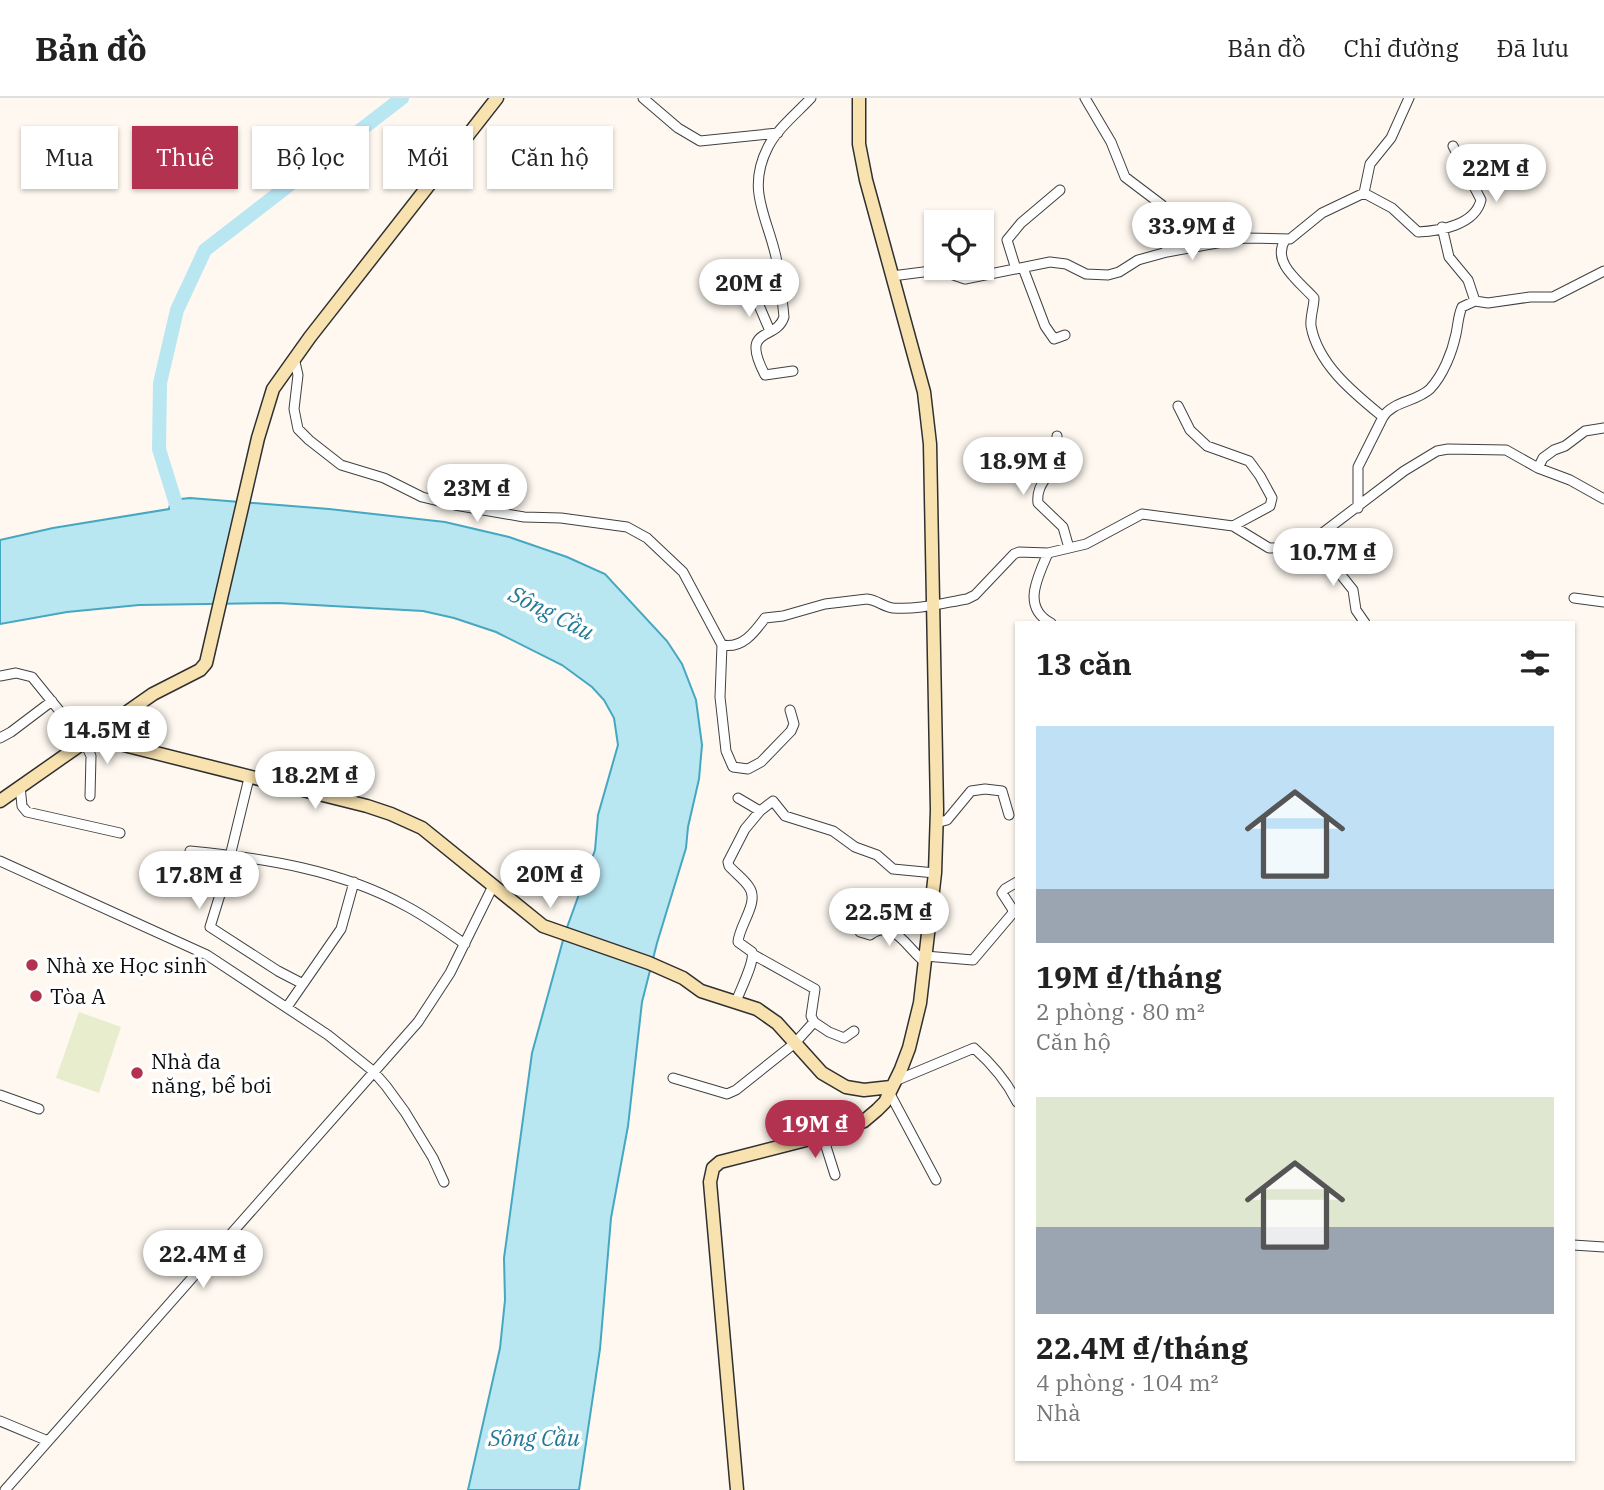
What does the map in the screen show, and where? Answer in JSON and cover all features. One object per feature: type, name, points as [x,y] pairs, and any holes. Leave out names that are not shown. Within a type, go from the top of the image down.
[{"type":"street","points":[[0,801],[153,694],[200,670],[206,663],[258,438],[273,389],[294,358],[497,98]]},
{"type":"street","points":[[643,98],[678,128],[700,141],[778,133]]},
{"type":"street","points":[[737,1490],[710,1182],[713,1168],[720,1162],[823,1137],[864,1121],[885,1102],[909,1048],[920,1003],[935,873],[930,444],[925,391],[878,228],[859,144],[859,98]]},
{"type":"street","points":[[1085,98],[1111,142],[1125,177],[1162,205],[1167,252]]},
{"type":"street","points":[[1364,193],[1370,164],[1391,138],[1409,98]]},
{"type":"street","points":[[793,371],[768,375],[764,373],[755,344],[759,337],[782,322],[784,317],[776,257],[757,185],[760,166],[769,145],[808,99]]},
{"type":"street","points":[[1364,193],[1391,208],[1415,231],[1422,233],[1461,224],[1481,202],[1453,146]]},
{"type":"street","points":[[1060,190],[1021,223],[1007,240],[1045,326],[1054,339],[1065,335]]},
{"type":"street","points":[[892,276],[939,270],[965,279],[1060,263],[1086,274],[1108,275],[1119,272],[1138,260],[1167,252],[1245,239],[1290,239],[1322,213],[1364,193]]},
{"type":"street","points":[[1442,227],[1449,257],[1468,280],[1475,301]]},
{"type":"street","points":[[1285,240],[1281,247],[1283,262],[1290,274],[1314,298],[1311,325],[1324,356],[1351,390],[1383,417]]},
{"type":"street","points":[[1358,508],[1358,467],[1383,417],[1392,407],[1412,400],[1431,387],[1448,358],[1462,307],[1475,301],[1488,303],[1530,297],[1553,297],[1604,271]]},
{"type":"street","points":[[755,296],[770,331]]},
{"type":"street","points":[[294,358],[298,375],[294,409],[298,429],[341,465],[384,478],[422,497],[443,502],[524,517],[561,518],[627,527],[636,530],[683,572],[722,645],[720,696],[726,751],[733,767],[748,769],[761,762],[791,732],[794,724],[790,710]]},
{"type":"street","points":[[1178,406],[1190,430],[1207,446],[1249,461],[1272,498],[1270,506],[1233,526]]},
{"type":"street","points":[[1538,468],[1543,458],[1585,431],[1604,428]]},
{"type":"street","points":[[1057,436],[1055,460],[1039,487],[1037,497],[1038,503],[1063,527],[1069,548]]},
{"type":"street","points":[[722,645],[731,647],[752,636],[765,618],[825,604],[867,599],[893,608],[967,599],[975,595],[1014,554],[1048,553],[1099,539],[1140,515],[1233,526],[1269,548],[1298,548],[1314,541],[1404,471],[1437,452],[1448,449],[1506,450],[1604,499]]},
{"type":"street","points":[[1314,541],[1353,590],[1356,610],[1364,621]]},
{"type":"street","points":[[1048,553],[1035,585],[1033,600],[1040,615],[1048,621]]},
{"type":"street","points":[[1574,598],[1604,602]]},
{"type":"street","points":[[0,676],[16,673],[32,677],[88,739],[367,807],[422,828],[543,926],[649,963],[683,978],[701,991],[757,1009],[768,1016],[821,1073],[846,1087],[864,1090],[892,1087],[974,1048],[1013,1083]]},
{"type":"street","points":[[0,738],[52,701]]},
{"type":"street","points":[[88,739],[91,756],[90,796]]},
{"type":"street","points":[[248,778],[210,927],[303,984]]},
{"type":"street","points":[[20,786],[22,806],[27,812],[120,833]]},
{"type":"street","points":[[936,823],[947,820],[967,794],[978,789],[1002,791],[1009,815]]},
{"type":"street","points":[[738,798],[760,811]]},
{"type":"street","points":[[854,1031],[844,1038],[814,1022],[811,1016],[815,989],[754,955],[738,942],[751,903],[752,891],[728,862],[745,829],[760,811],[773,801],[785,816],[833,831],[855,847],[877,855],[893,869],[935,873]]},
{"type":"street","points":[[190,850],[278,863],[354,882],[406,906],[465,944]]},
{"type":"street","points":[[0,861],[192,947],[328,1035],[373,1071],[405,1112],[444,1182]]},
{"type":"street","points":[[287,1007],[341,929],[354,882]]},
{"type":"street","points":[[860,932],[868,935],[882,928],[892,932],[925,959],[973,960],[1012,914],[1013,910],[1002,894],[1015,883]]},
{"type":"street","points":[[4,1487],[48,1441],[418,1022],[450,973],[493,886]]},
{"type":"street","points":[[736,1002],[754,955]]},
{"type":"street","points":[[673,1078],[727,1094],[736,1090],[795,1043],[814,1022]]},
{"type":"street","points":[[892,1087],[936,1180]]},
{"type":"street","points":[[0,1095],[39,1109]]},
{"type":"street","points":[[823,1137],[835,1175]]},
{"type":"street","points":[[1575,1245],[1604,1247]]},
{"type":"street","points":[[0,1420],[48,1441]]},
{"type":"green space","points":[[79,1012],[121,1027],[99,1093],[56,1078]]},
{"type":"water","name":"Sông Cầu","points":[[190,498],[445,522],[509,537],[567,557],[605,574],[667,641],[682,664],[696,700],[702,745],[699,779],[686,848],[642,1002],[628,1126],[611,1218],[600,1349],[579,1490],[468,1490],[500,1348],[505,1300],[504,1258],[532,1053],[565,933],[595,850],[598,815],[618,745],[614,718],[604,700],[592,687],[562,665],[496,632],[423,611],[278,603],[139,605],[67,612],[0,624],[0,540],[53,528],[169,509],[171,500]]},
{"type":"waterway","points":[[180,517],[159,449],[160,383],[177,310],[205,250],[402,98]]},
{"type":"place","name":"Nhà xe Học sinh","points":[[32,965]]},
{"type":"place","name":"Tòa A","points":[[36,996]]},
{"type":"place","name":"Nhà đa năng, bể bơi","points":[[137,1073]]}]
